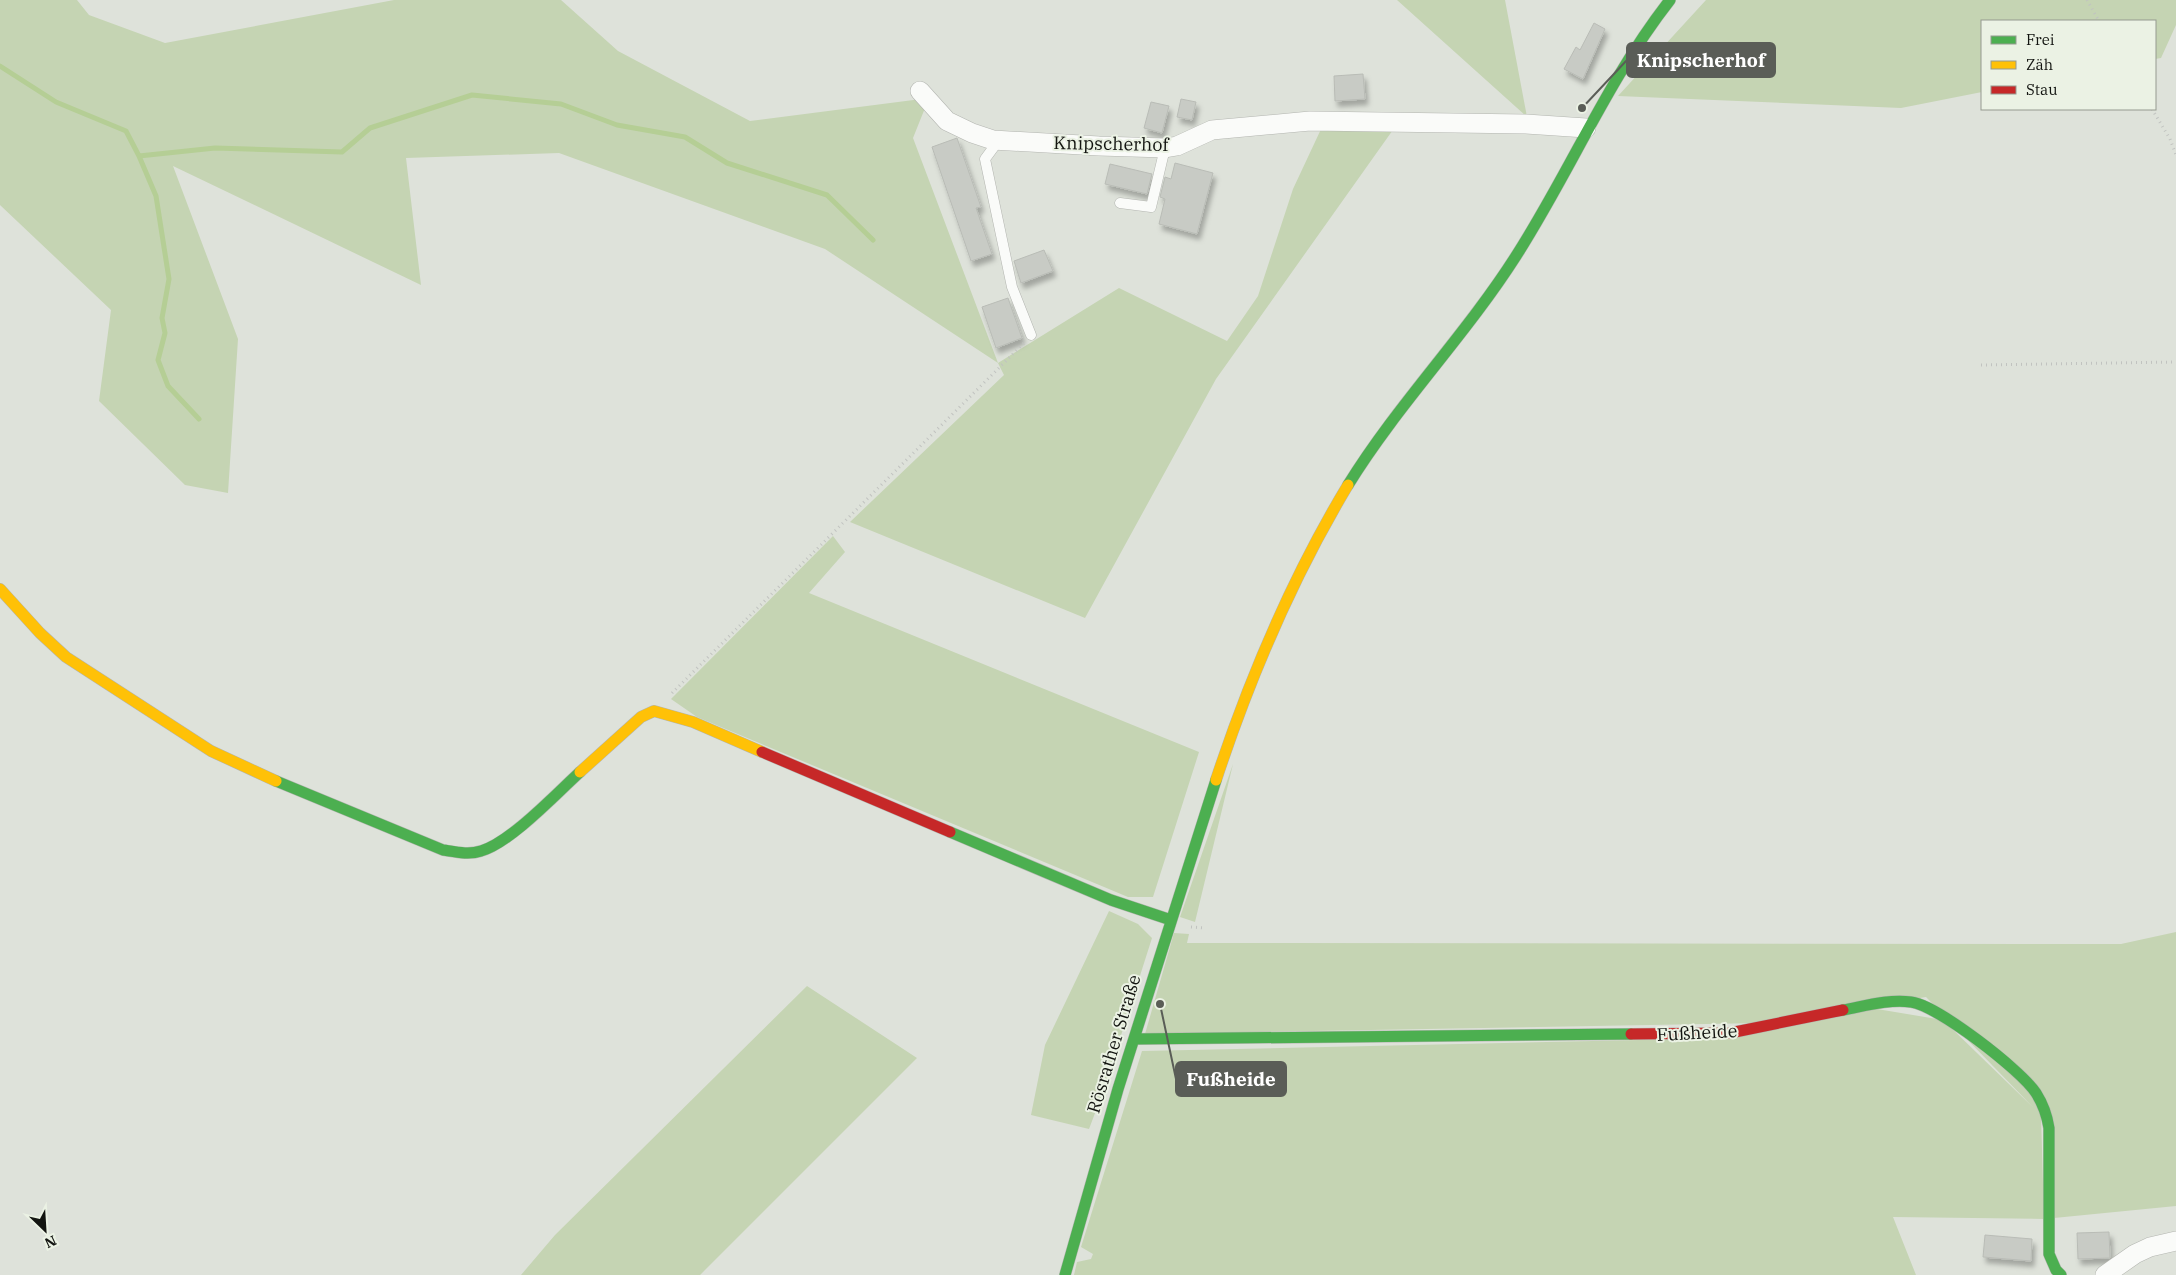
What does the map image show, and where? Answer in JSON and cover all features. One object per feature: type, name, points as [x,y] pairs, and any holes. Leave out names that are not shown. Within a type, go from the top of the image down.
[{"type":"street","name":"Rösrather Straße","points":[[1065,1275],[1093,1172],[1201,825],[1241,707],[1276,621],[1306,559],[1340,500],[1378,441],[1515,259],[1540,218],[1586,128],[1619,69],[1670,0]]},
{"type":"street","name":"Knipscherhof","points":[[920,91],[947,121],[972,133],[999,140],[1165,148],[1177,146],[1212,130],[1310,121],[1526,124],[1586,128]]},
{"type":"street","points":[[0,589],[40,633],[66,657],[211,751],[258,774],[443,850],[468,853],[482,851],[496,844],[522,825],[641,717],[654,711],[693,722],[1111,900],[1171,920]]},
{"type":"street","name":"Fußheide","points":[[1134,1039],[1730,1033],[1884,1002],[1912,1002],[1941,1014],[2011,1067],[2035,1091],[2046,1111],[2049,1128],[2049,1254],[2056,1270],[2061,1275]]},
{"type":"street","points":[[2105,1275],[2142,1250],[2176,1242]]},
{"type":"lane","points":[[999,140],[985,159],[1012,287],[1032,335]]},
{"type":"lane","points":[[1120,203],[1151,207],[1165,148]]},
{"type":"path","points":[[2087,0],[2098,20]]},
{"type":"path","points":[[2153,110],[2170,139],[2176,155]]},
{"type":"path","points":[[654,711],[1032,335]]},
{"type":"path","points":[[1980,365],[2176,362]]},
{"type":"green space","points":[[0,0],[77,0],[89,15],[165,43],[394,0],[561,0],[618,51],[750,121],[929,98],[913,138],[998,363],[825,249],[559,153],[406,158],[421,285],[173,166],[238,339],[228,493],[185,485],[99,401],[111,310],[0,205]]},
{"type":"green space","points":[[1397,0],[1505,0],[1527,117]]},
{"type":"green space","points":[[1706,0],[2176,0],[2176,25],[2161,58],[2156,59],[2156,20],[1981,20],[1981,92],[1901,108],[1618,96]]},
{"type":"green space","points":[[1322,127],[1395,127],[1216,379],[1085,618],[850,522],[1004,375],[998,363],[1119,288],[1227,341],[1258,296],[1293,189]]},
{"type":"green space","points":[[833,536],[845,552],[809,593],[1199,752],[1153,897],[1128,897],[697,717],[671,699]]},
{"type":"green space","points":[[1233,764],[1195,922],[1180,917]]},
{"type":"green space","points":[[1109,911],[1138,924],[1152,938],[1103,1092],[1089,1129],[1031,1115],[1045,1045]]},
{"type":"green space","points":[[2176,932],[2176,1206],[2054,1218],[2055,1130],[1926,997],[1762,1023],[1145,1034],[1174,933],[1189,934],[1187,943],[2121,944]]},
{"type":"green space","points":[[807,986],[917,1058],[700,1275],[521,1275],[555,1235]]},
{"type":"green space","points":[[1871,1008],[1943,1020],[2041,1115],[2044,1219],[1893,1217],[1916,1275],[1074,1275],[1077,1262],[1091,1259],[1093,1254],[1081,1247],[1142,1051],[1731,1038]]},
{"type":"building","points":[[1594,23],[1605,29],[1583,79],[1564,69],[1576,47],[1580,50]]},
{"type":"building","points":[[1363,74],[1365,99],[1335,101],[1334,76]]},
{"type":"building","points":[[1181,99],[1196,102],[1192,120],[1177,117]]},
{"type":"building","points":[[1151,102],[1169,106],[1162,133],[1144,128]]},
{"type":"building","points":[[957,138],[981,207],[976,208],[992,254],[971,261],[932,147]]},
{"type":"building","points":[[1175,163],[1213,173],[1197,234],[1159,224],[1165,199],[1160,197],[1165,177],[1171,179]]},
{"type":"building","points":[[1110,164],[1152,174],[1147,194],[1105,184]]},
{"type":"building","points":[[1044,250],[1053,271],[1021,283],[1014,261]]},
{"type":"building","points":[[1008,298],[1022,338],[996,348],[982,307]]},
{"type":"building","points":[[2109,1232],[2110,1258],[2078,1259],[2077,1233]]},
{"type":"building","points":[[1985,1235],[2032,1239],[2031,1261],[1983,1257]]},
{"type":"waterway","points":[[0,66],[56,102],[126,131],[139,156],[215,148],[342,152],[370,128],[472,95],[561,104],[617,125],[685,137],[727,163],[827,195],[873,240]]},
{"type":"waterway","points":[[139,156],[156,196],[169,279],[162,318],[165,333],[158,360],[168,386],[199,419]]},
{"type":"traffic: fast","points":[[1348,485],[1388,426],[1475,314],[1516,256],[1627,62],[1670,0]]},
{"type":"traffic: fast","points":[[276,781],[443,850],[467,853],[481,851],[493,846],[519,828],[580,772]]},
{"type":"traffic: fast","points":[[1065,1275],[1118,1089],[1216,780]]},
{"type":"traffic: fast","points":[[950,832],[1111,900],[1171,920]]},
{"type":"traffic: fast","points":[[1843,1010],[1894,1001],[1911,1002],[1923,1006],[1939,1014],[1978,1040],[2014,1070],[2036,1093],[2041,1101],[2049,1128],[2049,1254],[2056,1270],[2061,1275]]},
{"type":"traffic: fast","points":[[1134,1039],[1631,1034]]},
{"type":"traffic: slow","points":[[1216,780],[1243,704],[1274,629],[1309,556],[1348,485]]},
{"type":"traffic: slow","points":[[0,589],[40,633],[66,657],[211,751],[276,781]]},
{"type":"traffic: slow","points":[[580,772],[641,717],[654,711],[693,722],[762,752]]},
{"type":"traffic: jam","points":[[762,752],[950,832]]},
{"type":"traffic: jam","points":[[1631,1034],[1730,1033],[1843,1010]]},
{"type":"place","name":"Knipscherhof","points":[[1582,108]]},
{"type":"place","name":"Fußheide","points":[[1160,1004]]}]
